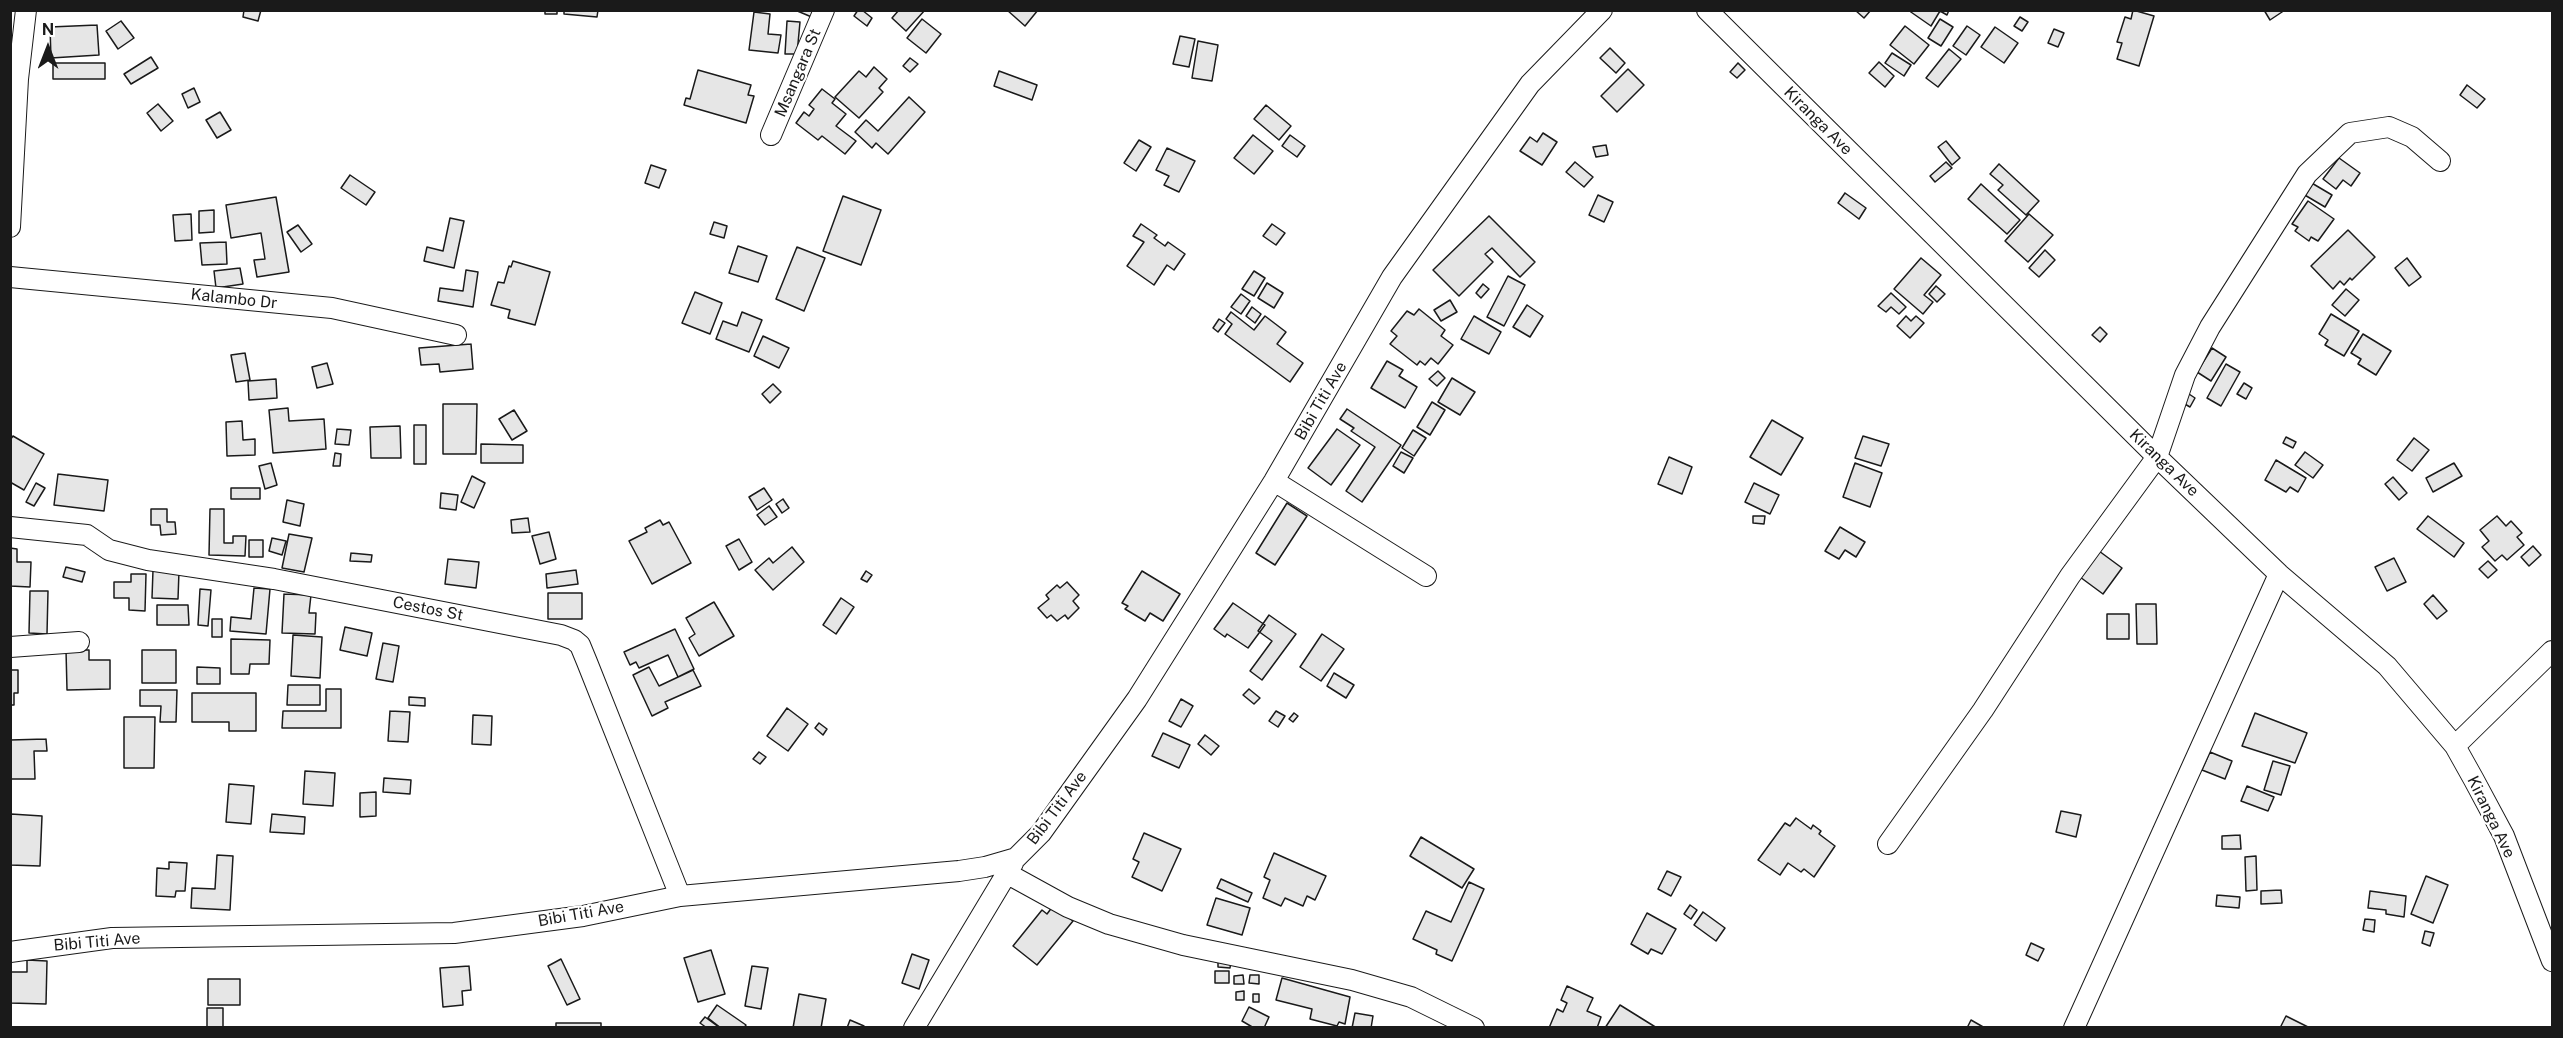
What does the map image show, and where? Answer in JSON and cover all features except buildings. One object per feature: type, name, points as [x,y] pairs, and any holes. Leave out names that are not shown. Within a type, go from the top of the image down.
[{"type":"street","points":[[10,227],[18,79],[26,10]]},
{"type":"street","name":"Msangara St","points":[[771,135],[824,10]]},
{"type":"street","name":"Bibi Titi Ave","points":[[10,952],[112,938],[454,933],[583,916],[680,896],[1012,866],[1041,833],[1137,699],[1274,481],[1392,277],[1428,224],[1530,84],[1602,10]]},
{"type":"street","name":"Kiranga Ave","points":[[1707,10],[2157,457],[2279,574],[2387,666],[2455,746],[2504,837],[2553,961]]},
{"type":"street","points":[[1888,844],[1983,710],[2070,576],[2157,457],[2185,375],[2205,336],[2307,174],[2350,133],[2389,127],[2412,137],[2440,160]]},
{"type":"street","name":"Kalambo Dr","points":[[10,277],[332,309],[456,335]]},
{"type":"street","points":[[1274,481],[1426,576]]},
{"type":"street","name":"Cestos St","points":[[10,527],[87,535],[109,550],[148,560],[274,579],[561,635],[574,640],[580,645],[588,662],[680,896]]},
{"type":"street","points":[[2074,1028],[2279,574]]},
{"type":"street","points":[[10,647],[80,642]]},
{"type":"street","points":[[2455,746],[2553,651]]},
{"type":"street","points":[[914,1028],[1012,866],[1068,907],[1109,924],[1183,945],[1352,980],[1411,998],[1474,1028]]}]
